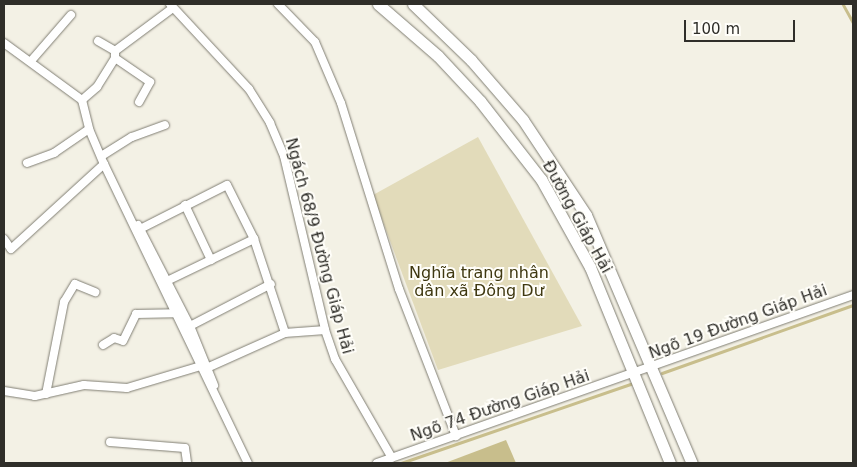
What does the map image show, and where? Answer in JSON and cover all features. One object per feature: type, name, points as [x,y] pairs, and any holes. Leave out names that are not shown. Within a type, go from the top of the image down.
[{"type":"highway","name":"Đường Giáp Hải","points":[[378,4],[438,56],[480,101],[541,179],[590,267],[670,463]]},
{"type":"highway","name":"Đường Giáp Hải","points":[[414,4],[471,60],[523,120],[586,215],[692,463]]},
{"type":"street","points":[[278,4],[314,42],[341,102],[399,289],[456,436]]},
{"type":"street","points":[[82,100],[97,86],[115,54],[172,6]]},
{"type":"street","name":"Ngách 68/9 Đường Giáp Hải","points":[[172,6],[249,89],[270,123],[284,156],[301,218],[325,330],[344,378],[392,458]]},
{"type":"street","points":[[31,61],[70,15]]},
{"type":"street","points":[[98,41],[150,82],[139,102]]},
{"type":"street","points":[[4,43],[31,61],[56,84],[82,100],[89,129],[103,155],[104,164],[175,313],[205,366]]},
{"type":"street","points":[[103,155],[132,138],[165,125]]},
{"type":"street","points":[[27,163],[54,153],[89,129]]},
{"type":"street","points":[[4,239],[11,249],[104,164]]},
{"type":"street","points":[[142,228],[227,185],[254,239],[271,284],[285,333]]},
{"type":"street","points":[[185,205],[211,260]]},
{"type":"street","points":[[130,217],[142,228],[190,326],[217,398],[248,463]]},
{"type":"street","points":[[167,281],[254,239]]},
{"type":"street","points":[[46,394],[64,302],[76,284],[95,292]]},
{"type":"street","points":[[190,326],[271,284]]},
{"type":"street","name":"Ngõ 19 Đường Giáp Hải","points":[[633,374],[853,295]]},
{"type":"street","points":[[103,344],[114,338],[123,341],[136,314],[175,313]]},
{"type":"street","points":[[4,391],[35,396],[84,385],[127,388],[205,366],[285,333],[325,330]]},
{"type":"street","name":"Ngõ 74 Đường Giáp Hải","points":[[377,463],[633,374]]},
{"type":"street","points":[[110,442],[185,448],[187,463]]},
{"type":"green space","name":"Nghĩa trang nhân dân xã Đông Dư","points":[[478,137],[582,326],[438,370],[373,195]]},
{"type":"shaded area","points":[[506,440],[516,463],[445,463]]},
{"type":"waterway","points":[[843,4],[853,22]]},
{"type":"waterway","points":[[662,373],[853,305]]},
{"type":"waterway","points":[[401,463],[631,384]]}]
